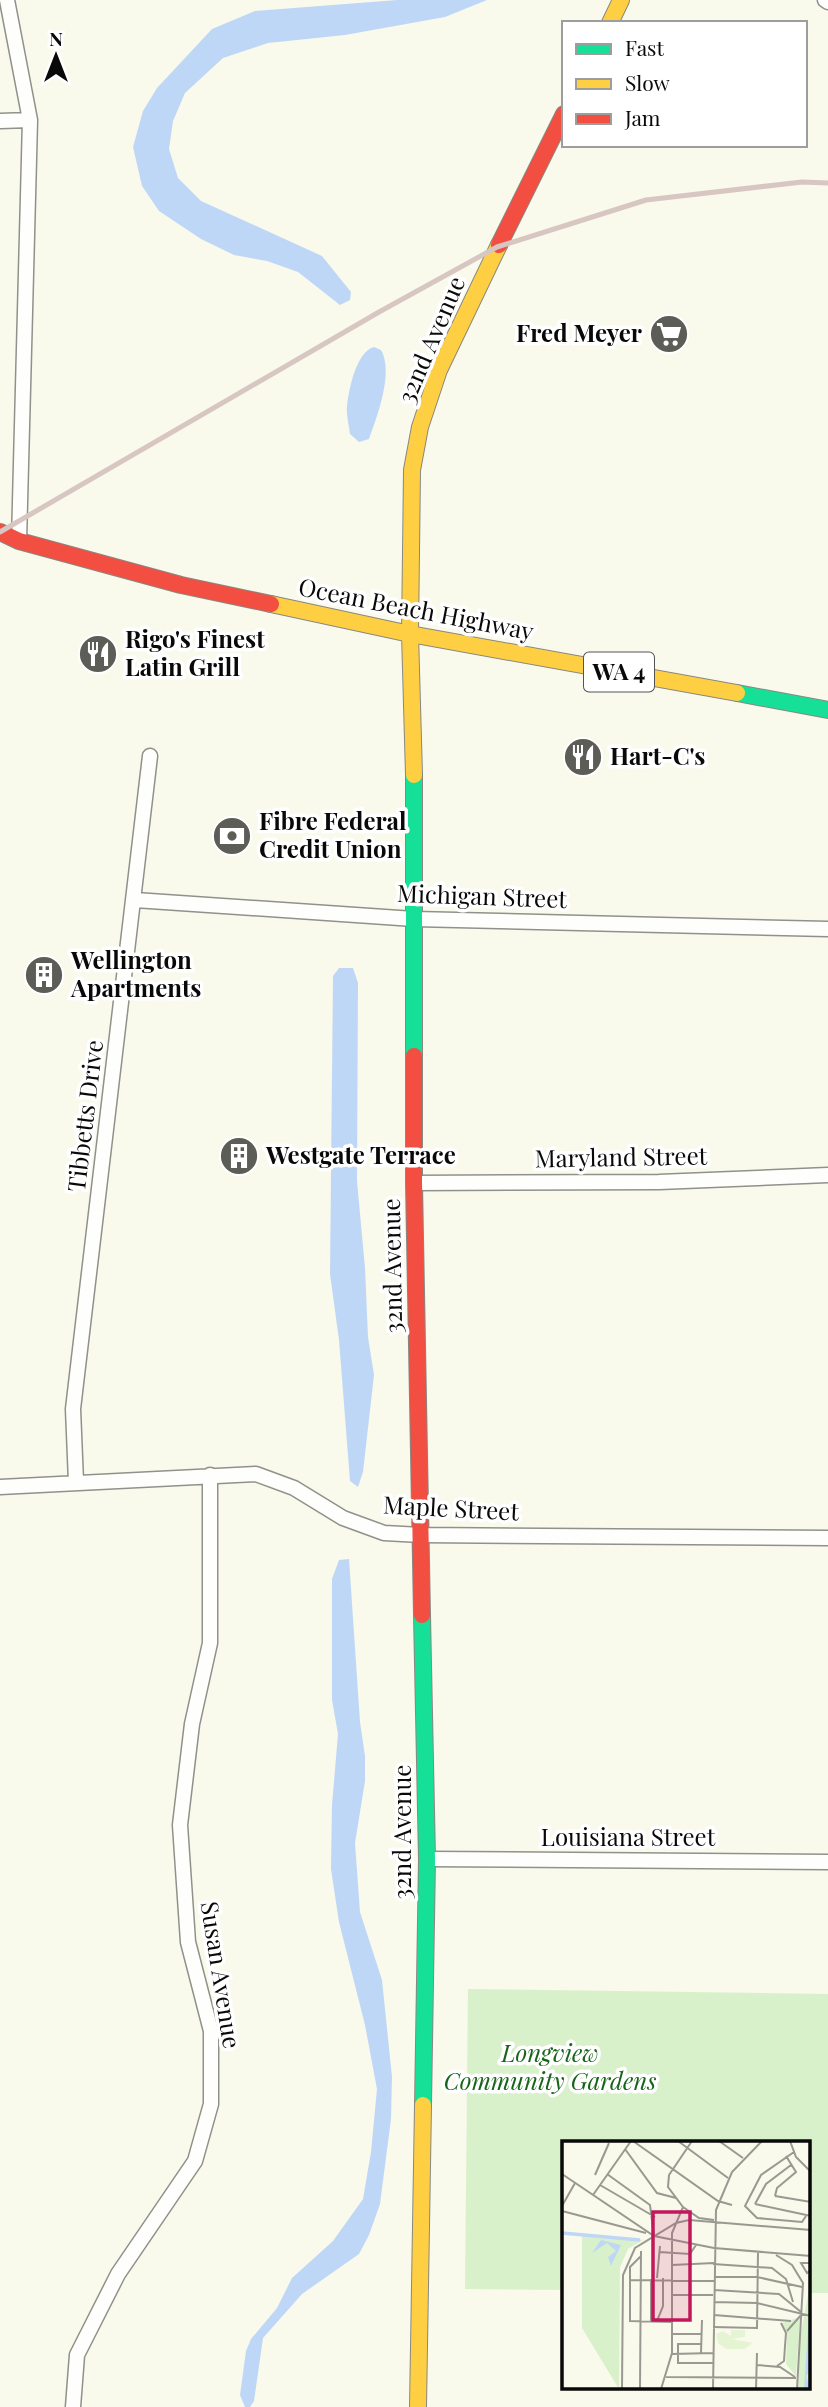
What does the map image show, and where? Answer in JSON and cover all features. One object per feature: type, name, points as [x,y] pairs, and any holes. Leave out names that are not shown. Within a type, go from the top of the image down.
[{"type":"street","points":[[8,0],[30,120],[19,541]]},
{"type":"street","points":[[611,21],[621,0]]},
{"type":"street","name":"32nd Avenue","points":[[418,2407],[427,1859],[414,1183],[414,784],[410,634],[412,470],[420,427],[439,370],[562,118]]},
{"type":"street","points":[[0,121],[30,120]]},
{"type":"street","name":"Ocean Beach Highway","points":[[0,532],[19,541],[180,585],[410,634],[828,710]]},
{"type":"street","name":"Tibbetts Drive","points":[[76,1482],[73,1409],[150,756]]},
{"type":"street","name":"Michigan Street","points":[[135,900],[414,919],[828,929]]},
{"type":"street","name":"Maryland Street","points":[[414,1183],[659,1182],[828,1175]]},
{"type":"street","name":"Maple Street","points":[[0,1487],[256,1474],[294,1488],[343,1518],[384,1533],[828,1538]]},
{"type":"street","name":"Susan Avenue","points":[[74,2407],[77,2355],[118,2274],[195,2161],[211,2104],[211,2031],[188,1942],[180,1825],[192,1724],[210,1643],[210,1475]]},
{"type":"street","name":"Louisiana Street","points":[[427,1859],[828,1862]]},
{"type":"green space","name":"Longview Community Gardens","points":[[468,1989],[828,1994],[828,2293],[810,2293],[810,2141],[562,2141],[562,2290],[465,2289]]},
{"type":"water","points":[[397,0],[487,0],[445,17],[345,35],[268,43],[223,58],[185,93],[173,121],[169,149],[178,178],[201,201],[322,256],[351,292],[350,300],[340,305],[298,272],[267,261],[234,255],[201,239],[159,211],[142,186],[133,147],[143,111],[157,88],[212,29],[255,11]]},
{"type":"water","points":[[374,347],[381,350],[385,359],[385,382],[369,439],[359,442],[350,434],[348,399],[358,363],[368,350]]},
{"type":"water","points":[[339,968],[353,968],[358,983],[357,1181],[368,1337],[374,1375],[363,1472],[358,1487],[350,1481],[339,1340],[330,1274],[333,976]]},
{"type":"water","points":[[349,1559],[360,1722],[365,1756],[365,1781],[355,1843],[360,1912],[382,1980],[392,2077],[391,2119],[380,2204],[369,2235],[359,2254],[302,2294],[263,2338],[254,2401],[250,2407],[245,2407],[240,2395],[246,2351],[251,2339],[277,2308],[292,2278],[333,2241],[363,2199],[371,2152],[377,2089],[365,2025],[339,1922],[331,1869],[332,1805],[338,1734],[332,1700],[332,1579],[339,1560]]},
{"type":"railway","points":[[0,532],[379,312],[497,247],[646,200],[802,182],[828,183]]},
{"type":"traffic: fast","points":[[737,693],[828,710]]},
{"type":"traffic: fast","points":[[414,775],[414,1056]]},
{"type":"traffic: fast","points":[[422,1615],[427,1859],[423,2105]]},
{"type":"traffic: slow","points":[[611,21],[621,0]]},
{"type":"traffic: slow","points":[[414,775],[410,634],[412,470],[420,427],[439,370],[499,245]]},
{"type":"traffic: slow","points":[[271,604],[410,634],[737,693]]},
{"type":"traffic: slow","points":[[418,2407],[423,2105]]},
{"type":"traffic: jam","points":[[499,245],[562,118]]},
{"type":"traffic: jam","points":[[0,532],[19,541],[181,585],[271,604]]},
{"type":"traffic: jam","points":[[414,1056],[422,1615]]},
{"type":"place","name":"Fred Meyer","points":[[669,334]]},
{"type":"place","name":"Rigo's Finest Latin Grill","points":[[98,654]]},
{"type":"place","name":"Hart-C's","points":[[583,757]]},
{"type":"place","name":"Fibre Federal Credit Union","points":[[232,836]]},
{"type":"place","name":"Wellington Apartments","points":[[44,975]]},
{"type":"place","name":"Westgate Terrace","points":[[239,1156]]}]
